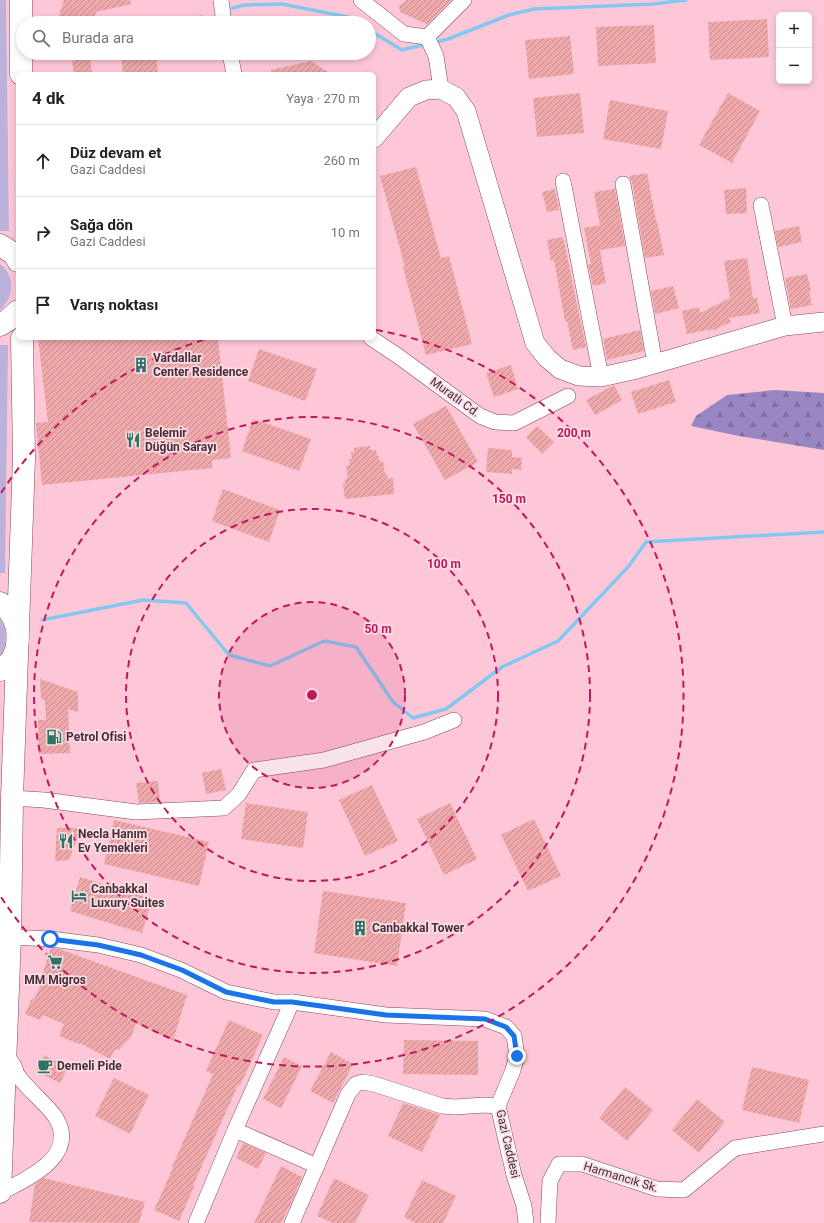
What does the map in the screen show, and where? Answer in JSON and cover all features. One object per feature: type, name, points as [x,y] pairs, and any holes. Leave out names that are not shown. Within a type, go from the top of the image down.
[{"type":"highway","points":[[21,0],[21,16]]},
{"type":"highway","points":[[21,60],[21,72]]},
{"type":"highway","points":[[0,245],[14,254],[16,258]]},
{"type":"highway","points":[[0,325],[16,313]]},
{"type":"highway","points":[[0,1192],[10,937],[12,798],[24,458],[22,340]]},
{"type":"highway","points":[[0,603],[10,612],[17,624],[18,640],[16,650],[11,660],[0,670]]},
{"type":"street","points":[[221,0],[223,16]]},
{"type":"street","points":[[361,0],[404,34],[427,37]]},
{"type":"street","points":[[427,37],[464,0]]},
{"type":"street","points":[[427,37],[436,56],[441,89]]},
{"type":"street","points":[[231,60],[234,72]]},
{"type":"street","points":[[376,136],[410,97],[426,90],[441,89],[456,97],[466,111],[535,343],[547,358],[560,369],[579,376],[601,377],[655,364],[785,326],[824,322]]},
{"type":"street","points":[[563,181],[601,377]]},
{"type":"street","points":[[623,184],[655,364]]},
{"type":"street","points":[[761,205],[785,326]]},
{"type":"street","name":"Muratlı Cd.","points":[[374,340],[480,416],[495,422],[514,423],[568,396]]},
{"type":"street","points":[[12,798],[44,800],[136,812],[224,808],[239,794],[254,770],[324,760],[424,732],[454,720]]},
{"type":"street","name":"Gazi Caddesi","points":[[10,937],[50,939],[98,945],[141,955],[182,970],[226,992],[274,1002],[292,1002],[386,1015],[485,1019],[506,1027],[514,1036],[517,1056],[513,1070],[498,1106],[514,1175],[524,1206],[526,1223]]},
{"type":"street","points":[[196,1223],[235,1130],[292,1002]]},
{"type":"street","points":[[0,1192],[41,1170],[55,1157],[62,1140],[60,1127],[56,1118],[18,1076],[14,1065],[5,1054]]},
{"type":"street","points":[[292,1223],[348,1094],[356,1084],[363,1082],[374,1084],[442,1106],[498,1106]]},
{"type":"street","points":[[235,1130],[317,1166]]},
{"type":"street","name":"Harmancık Sk.","points":[[548,1223],[550,1181],[559,1164],[582,1164],[657,1189],[684,1190],[735,1148],[824,1134]]},
{"type":"shaded area","points":[[0,0],[6,0],[9,231],[0,231]]},
{"type":"shaded area","points":[[0,264],[9,275],[11,287],[8,299],[0,310]]},
{"type":"shaded area","points":[[0,345],[8,345],[5,573],[0,573]]},
{"type":"shaded area","points":[[0,619],[6,632],[6,642],[0,655]]},
{"type":"green space","points":[[775,390],[824,393],[824,450],[739,436],[691,426],[696,416],[727,395]]},
{"type":"building","points":[[64,0],[130,0],[131,4],[96,12],[95,16],[59,15]]},
{"type":"building","points":[[407,0],[451,0],[427,24],[400,12],[399,6]]},
{"type":"building","points":[[767,19],[769,57],[710,60],[708,22]]},
{"type":"building","points":[[654,25],[656,63],[598,66],[596,27]]},
{"type":"building","points":[[570,36],[574,74],[529,79],[525,40]]},
{"type":"building","points":[[90,60],[92,72],[74,72],[72,61]]},
{"type":"building","points":[[122,60],[157,60],[158,72],[123,72]]},
{"type":"building","points":[[311,61],[328,72],[272,72],[271,70]]},
{"type":"building","points":[[580,93],[584,133],[537,137],[533,98]]},
{"type":"building","points":[[728,93],[760,111],[732,163],[699,145]]},
{"type":"building","points":[[610,100],[668,111],[661,149],[603,139]]},
{"type":"building","points":[[416,167],[441,258],[449,256],[472,344],[426,355],[403,267],[405,267],[380,176]]},
{"type":"building","points":[[647,173],[664,255],[645,258],[632,182],[629,176]]},
{"type":"building","points":[[746,188],[747,213],[726,214],[724,190]]},
{"type":"building","points":[[555,189],[559,210],[547,212],[542,192]]},
{"type":"building","points":[[615,189],[625,246],[600,250],[606,283],[593,286],[588,264],[591,264],[584,228],[600,225],[594,192]]},
{"type":"building","points":[[799,226],[802,242],[778,247],[775,231]]},
{"type":"building","points":[[563,237],[586,347],[573,350],[567,321],[565,321],[554,260],[551,261],[547,240]]},
{"type":"building","points":[[747,258],[753,298],[757,298],[760,313],[729,318],[731,322],[714,330],[687,334],[682,311],[699,307],[700,313],[730,298],[724,261]]},
{"type":"building","points":[[807,274],[811,291],[809,291],[812,305],[791,309],[785,278]]},
{"type":"building","points":[[673,286],[679,308],[655,314],[651,291]]},
{"type":"building","points":[[640,330],[644,351],[607,360],[603,339]]},
{"type":"building","points":[[38,340],[218,340],[231,458],[212,460],[212,468],[42,485],[36,423],[48,422]]},
{"type":"building","points":[[259,349],[317,369],[305,401],[248,381]]},
{"type":"building","points":[[511,365],[518,389],[494,397],[486,373]]},
{"type":"building","points":[[669,380],[676,402],[638,414],[631,392]]},
{"type":"building","points":[[614,385],[622,400],[595,415],[586,400]]},
{"type":"building","points":[[446,406],[478,462],[445,480],[413,424]]},
{"type":"building","points":[[253,419],[311,439],[299,471],[242,451]]},
{"type":"building","points":[[537,426],[554,442],[542,454],[526,437]]},
{"type":"building","points":[[370,446],[370,450],[376,450],[380,462],[383,461],[385,474],[387,474],[388,479],[393,478],[394,494],[345,499],[343,484],[345,484],[345,479],[348,478],[346,466],[350,465],[349,459],[352,459],[351,452],[354,452],[354,448]]},
{"type":"building","points":[[488,448],[512,450],[512,457],[522,458],[521,470],[512,469],[512,474],[486,472]]},
{"type":"building","points":[[223,489],[280,510],[269,542],[212,521]]},
{"type":"building","points":[[40,679],[78,692],[78,712],[68,709],[70,753],[39,754],[38,720],[46,720],[45,700],[41,699]]},
{"type":"building","points":[[221,769],[226,790],[206,794],[202,773]]},
{"type":"building","points":[[158,781],[160,802],[139,803],[136,783]]},
{"type":"building","points":[[372,785],[398,841],[365,856],[339,800]]},
{"type":"building","points":[[246,803],[308,812],[303,848],[241,839]]},
{"type":"building","points":[[450,803],[477,859],[444,875],[417,819]]},
{"type":"building","points":[[534,819],[561,876],[528,891],[501,835]]},
{"type":"building","points":[[114,820],[209,842],[199,886],[104,864]]},
{"type":"building","points":[[57,828],[81,828],[69,860],[55,861]]},
{"type":"building","points":[[80,877],[152,899],[142,933],[70,911]]},
{"type":"building","name":"Canbakkal Tower","points":[[323,891],[406,903],[397,966],[314,953]]},
{"type":"building","points":[[51,948],[59,949],[187,995],[173,1041],[136,1023],[131,1037],[119,1050],[115,1049],[110,1059],[80,1043],[79,1044],[59,1036],[64,1024],[43,1015],[40,1020],[25,1014],[31,1000],[34,999],[44,979],[41,978]]},
{"type":"building","points":[[229,1020],[263,1035],[240,1086],[238,1085],[179,1221],[154,1210],[213,1074],[206,1071]]},
{"type":"building","points":[[404,1040],[478,1041],[478,1075],[403,1074]]},
{"type":"building","points":[[331,1052],[353,1064],[333,1103],[310,1091]]},
{"type":"building","points":[[44,1055],[68,1067],[60,1083],[36,1071]]},
{"type":"building","points":[[284,1057],[302,1066],[281,1108],[263,1099]]},
{"type":"building","points":[[752,1067],[809,1080],[799,1123],[742,1110]]},
{"type":"building","points":[[114,1078],[149,1095],[130,1134],[95,1116]]},
{"type":"building","points":[[625,1087],[653,1110],[627,1141],[599,1118]]},
{"type":"building","points":[[697,1099],[725,1122],[699,1153],[672,1130]]},
{"type":"building","points":[[403,1103],[440,1115],[422,1152],[388,1136]]},
{"type":"building","points":[[243,1143],[266,1153],[258,1169],[236,1158]]},
{"type":"building","points":[[281,1166],[302,1177],[292,1201],[281,1223],[254,1223]]},
{"type":"building","points":[[43,1178],[145,1202],[139,1223],[29,1222],[35,1184]]},
{"type":"building","points":[[334,1178],[369,1195],[355,1223],[333,1223],[317,1216]]},
{"type":"building","points":[[422,1180],[456,1196],[443,1223],[416,1223],[404,1217]]},
{"type":"waterway","points":[[433,43],[448,39],[509,15],[534,9],[653,4],[686,0]]},
{"type":"waterway","points":[[232,8],[245,5],[282,4],[343,16]]},
{"type":"waterway","points":[[376,34],[402,50],[427,44]]},
{"type":"waterway","points":[[42,620],[143,600],[186,603],[229,655],[270,666],[324,641],[356,647],[393,702],[413,718],[446,709],[502,667],[558,641],[628,567],[646,542],[824,532]]},
{"type":"place","name":"Vardallar Center Residence","points":[[141,365]]},
{"type":"place","name":"Belemir Düğün Sarayı","points":[[133,440]]},
{"type":"place","name":"Petrol Ofisi","points":[[54,737]]},
{"type":"place","name":"Necla Hanım Ev Yemekleri","points":[[66,841]]},
{"type":"place","name":"Canbakkal Luxury Suites","points":[[79,896]]},
{"type":"place","name":"Canbakkal Tower","points":[[360,928]]},
{"type":"place","name":"MM Migros","points":[[55,962]]},
{"type":"place","name":"Demeli Pide","points":[[45,1066]]},
{"type":"route","points":[[50,939],[98,945],[141,955],[182,970],[226,992],[274,1002],[292,1002],[386,1015],[485,1019],[506,1027],[514,1036],[517,1056]]}]
